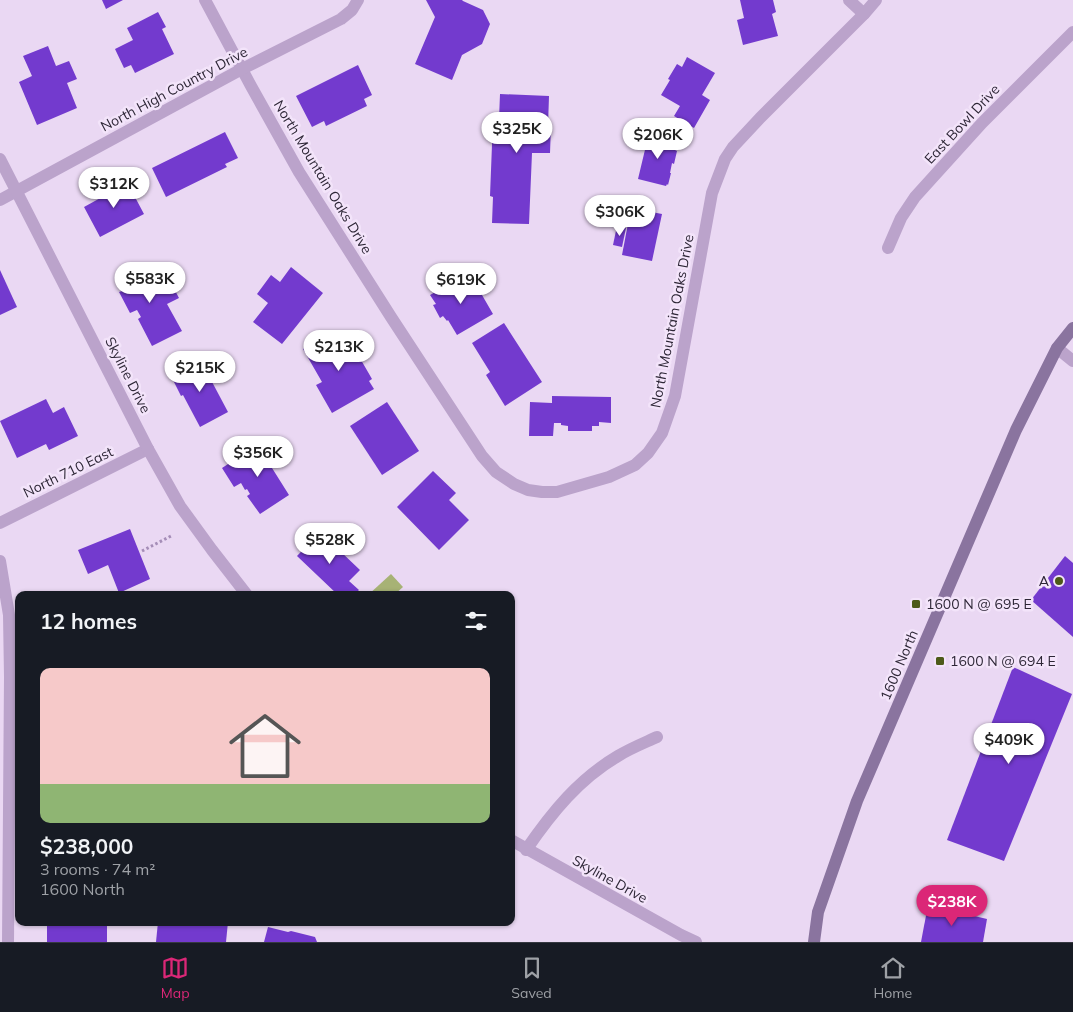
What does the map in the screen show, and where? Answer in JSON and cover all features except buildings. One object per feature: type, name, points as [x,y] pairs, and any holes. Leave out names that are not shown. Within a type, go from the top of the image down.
[{"type":"main road","name":"1600 North","points":[[814,942],[818,912],[856,800],[1016,430],[1057,348],[1073,328]]},
{"type":"street","name":"North Mountain Oaks Drive","points":[[205,0],[299,172],[482,456],[496,472],[514,484],[528,490],[542,492],[558,492],[635,465],[648,453],[662,433],[675,396],[712,193],[725,159],[733,147],[760,118],[876,0]]},
{"type":"street","name":"North High Country Drive","points":[[0,200],[242,69],[341,19],[352,10],[358,0]]},
{"type":"street","points":[[849,0],[864,14]]},
{"type":"street","name":"East Bowl Drive","points":[[888,248],[901,218],[915,197],[982,123],[1073,32]]},
{"type":"street","name":"Skyline Drive","points":[[0,159],[148,449],[182,510],[244,591]]},
{"type":"street","points":[[1057,348],[1073,361]]},
{"type":"street","name":"North 710 East","points":[[0,523],[148,449]]},
{"type":"street","points":[[0,560],[9,614],[8,942]]},
{"type":"street","points":[[526,850],[543,824],[573,790],[619,755],[657,737]]},
{"type":"street","name":"Skyline Drive","points":[[515,843],[696,942]]},
{"type":"path","points":[[142,551],[171,536]]},
{"type":"shaded area","points":[[391,574],[403,587],[398,591],[372,591]]},
{"type":"place","name":"A","points":[[1059,581]]},
{"type":"place","name":"1600 N @ 695 E","points":[[916,604]]},
{"type":"place","name":"1600 N @ 694 E","points":[[940,661]]}]
